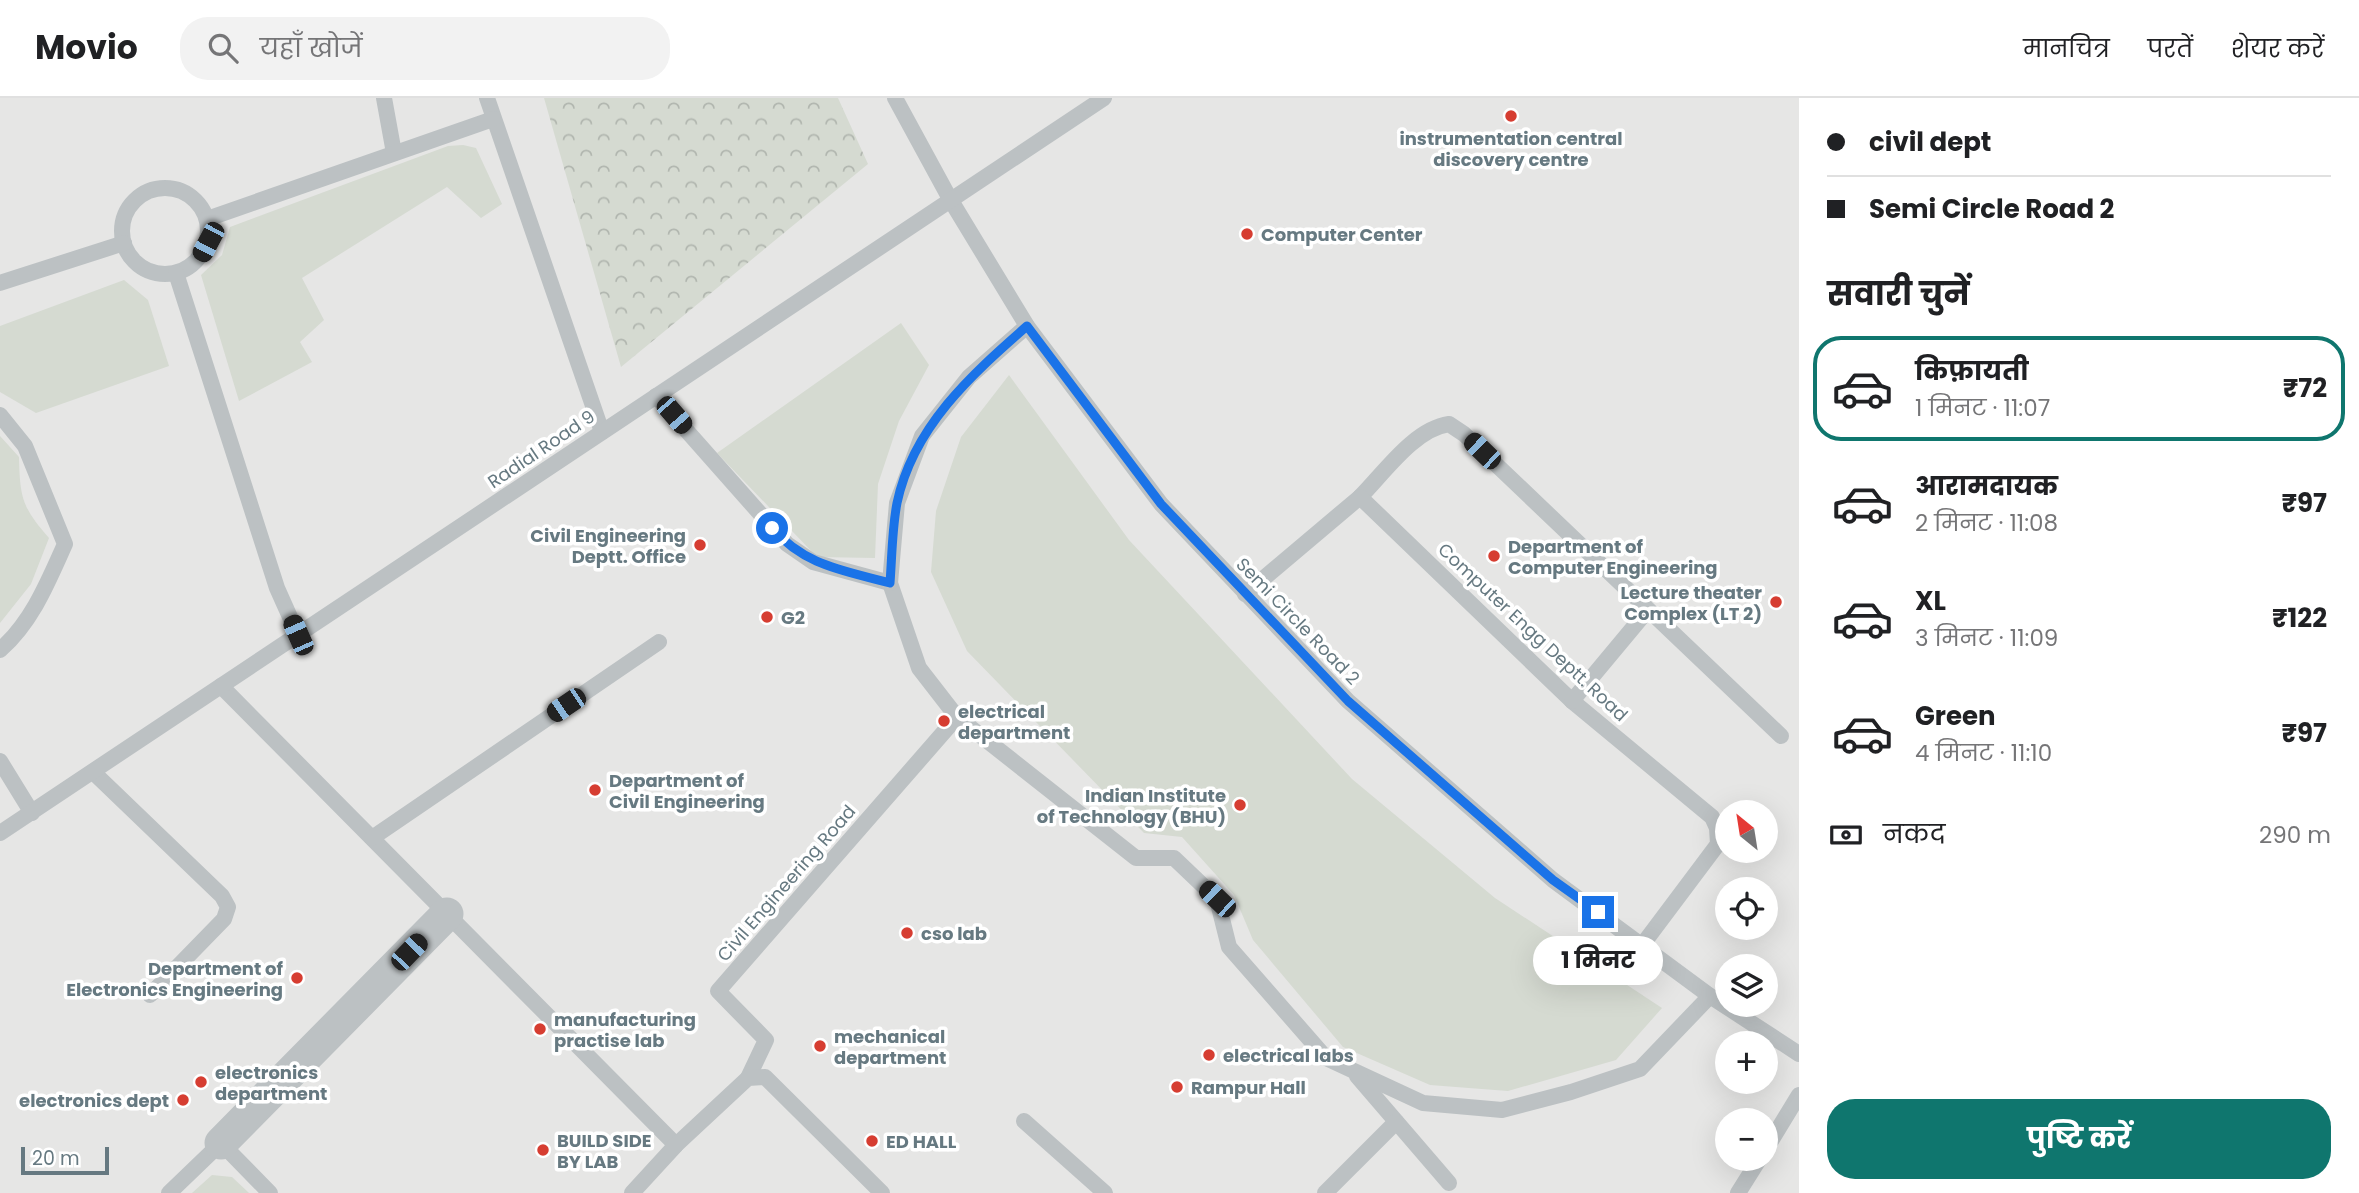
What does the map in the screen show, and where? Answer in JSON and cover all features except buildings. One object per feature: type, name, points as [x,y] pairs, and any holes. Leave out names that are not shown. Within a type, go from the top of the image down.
[{"type":"street","points":[[221,1143],[447,914]]},
{"type":"lane","points":[[384,98],[394,153]]},
{"type":"lane","points":[[487,98],[602,432]]},
{"type":"lane","name":"Semi Circle Road 2","points":[[895,98],[950,199],[1027,326],[1161,504],[1245,594],[1348,701],[1553,880],[1710,996],[1799,1054]]},
{"type":"lane","name":"Radial Road 9","points":[[0,833],[1104,98]]},
{"type":"lane","points":[[207,219],[493,119]]},
{"type":"lane","points":[[155,188],[185,192],[197,201],[207,219],[208,242],[201,256],[190,267],[176,273],[149,271],[128,255],[122,229],[130,205],[155,188]]},
{"type":"lane","points":[[0,283],[124,243]]},
{"type":"lane","points":[[176,273],[278,588],[298,635]]},
{"type":"lane","points":[[1027,326],[969,377],[922,436],[897,503],[890,583],[919,668],[957,718],[1136,858],[1174,858],[1217,899],[1229,947],[1326,1058],[1423,1103],[1502,1110],[1571,1092],[1640,1069],[1710,996]]},
{"type":"lane","points":[[656,396],[787,544],[813,562],[890,583]]},
{"type":"lane","points":[[0,415],[25,446],[65,544],[43,596],[14,638],[0,650]]},
{"type":"lane","points":[[1245,594],[1360,498],[1420,436],[1434,426],[1450,424],[1464,434],[1781,736]]},
{"type":"lane","name":"Computer Engg Deptt. Road","points":[[1360,498],[1572,701],[1712,817],[1717,828],[1718,844],[1643,944]]},
{"type":"lane","points":[[1572,701],[1647,611]]},
{"type":"lane","points":[[372,838],[659,642]]},
{"type":"lane","points":[[222,686],[676,1145]]},
{"type":"lane","name":"Civil Engineering Road","points":[[748,1078],[766,1040],[718,990],[957,718]]},
{"type":"lane","points":[[0,761],[32,813]]},
{"type":"lane","points":[[93,772],[222,896],[228,907],[224,919],[150,995]]},
{"type":"lane","points":[[1352,1070],[1449,1183]]},
{"type":"lane","points":[[632,1193],[676,1145],[748,1078],[765,1077],[882,1193]]},
{"type":"lane","points":[[1778,1130],[1799,1096]]},
{"type":"lane","points":[[1024,1121],[1105,1193]]},
{"type":"lane","points":[[1325,1193],[1396,1122]]},
{"type":"lane","points":[[169,1193],[221,1143],[270,1193]]},
{"type":"lane","points":[[1738,1193],[1752,1171]]},
{"type":"shaded area","points":[[0,98],[1799,98],[1799,1193],[0,1193]]},
{"type":"green space","points":[[544,98],[838,98],[868,164],[621,367]]},
{"type":"green space","points":[[448,146],[476,148],[502,204],[481,218],[447,187],[302,278],[324,320],[300,342],[312,362],[239,401],[201,275],[222,255],[230,227]]},
{"type":"green space","points":[[124,280],[148,300],[169,366],[36,413],[0,392],[0,326]]},
{"type":"green space","points":[[901,323],[929,365],[899,421],[878,484],[875,558],[817,557],[717,453]]},
{"type":"green space","points":[[1009,375],[1129,540],[1352,779],[1495,898],[1662,1008],[1616,1060],[1508,1091],[1430,1085],[1343,1047],[1253,940],[1234,895],[1182,837],[1144,833],[967,651],[931,572],[936,511],[961,437]]},
{"type":"green space","points":[[0,436],[19,457],[24,501],[49,538],[31,584],[0,623]]},
{"type":"green space","points":[[212,1175],[232,1177],[249,1193],[192,1193]]},
{"type":"place","name":"instrumentation central discovery centre","points":[[1511,116]]},
{"type":"place","name":"Computer Center","points":[[1247,234]]},
{"type":"place","name":"Civil Engineering Deptt. Office","points":[[700,545]]},
{"type":"place","name":"Department of Computer Engineering","points":[[1494,556]]},
{"type":"place","name":"Lecture theater Complex (LT 2)","points":[[1776,602]]},
{"type":"place","name":"G2","points":[[767,617]]},
{"type":"place","name":"electrical department","points":[[944,721]]},
{"type":"place","name":"Department of Civil Engineering","points":[[595,790]]},
{"type":"place","name":"Indian Institute of Technology (BHU)","points":[[1240,805]]},
{"type":"place","name":"cso lab","points":[[907,933]]},
{"type":"place","name":"Department of Electronics Engineering","points":[[297,978]]},
{"type":"place","name":"manufacturing practise lab","points":[[540,1029]]},
{"type":"place","name":"mechanical department","points":[[820,1046]]},
{"type":"place","name":"electrical labs","points":[[1209,1055]]},
{"type":"place","name":"electronics department","points":[[201,1082]]},
{"type":"place","name":"Rampur Hall","points":[[1177,1087]]},
{"type":"place","name":"electronics dept","points":[[183,1100]]},
{"type":"place","name":"ED HALL","points":[[872,1141]]},
{"type":"place","name":"BUILD SIDE BY LAB","points":[[543,1150]]},
{"type":"route","points":[[772,528],[787,544],[813,562],[890,583],[897,503],[922,436],[969,377],[1027,326],[1161,504],[1348,701],[1553,880],[1598,912]]}]
